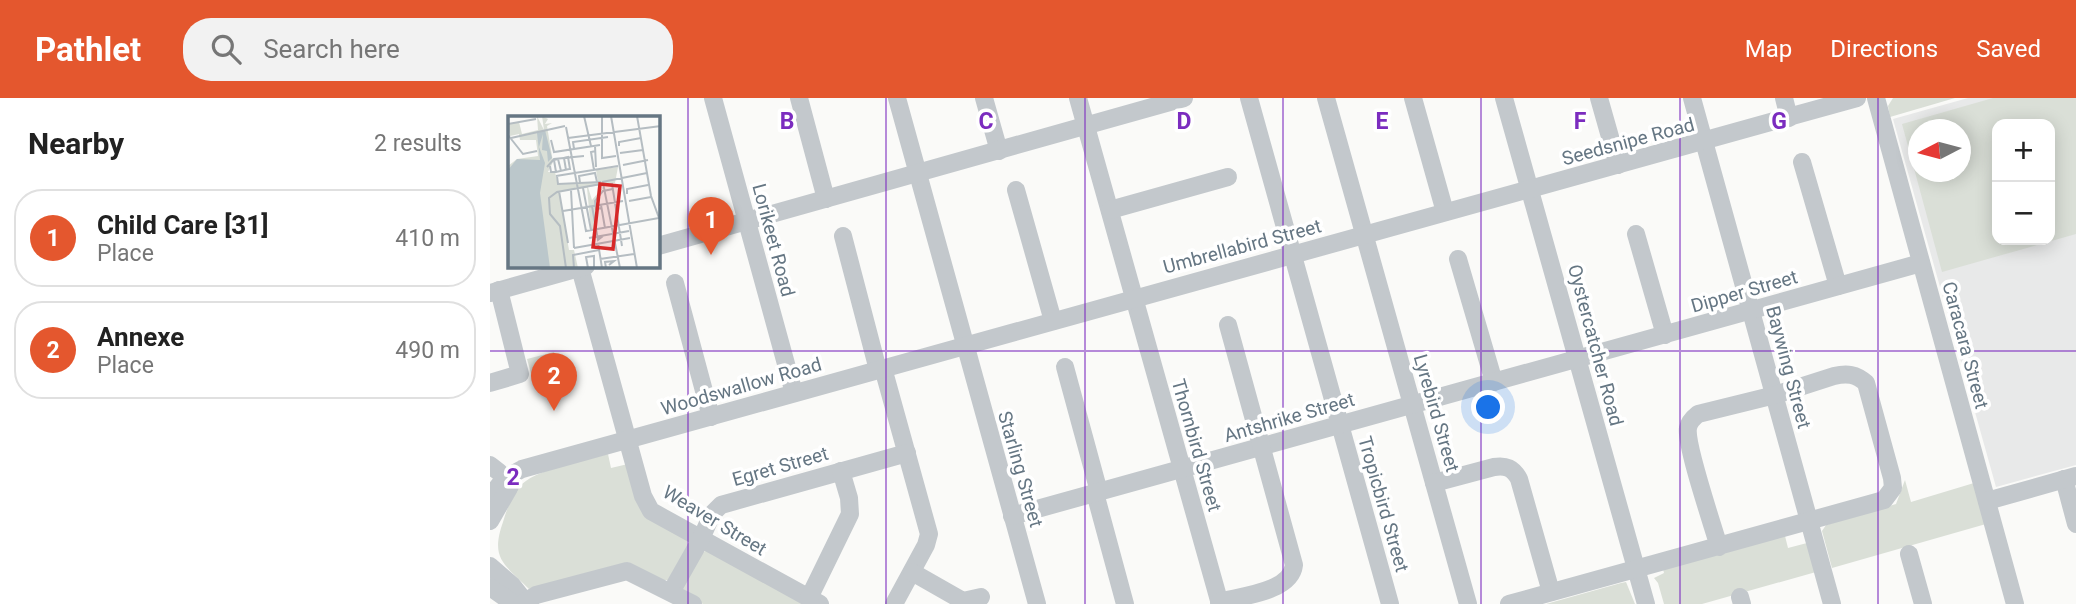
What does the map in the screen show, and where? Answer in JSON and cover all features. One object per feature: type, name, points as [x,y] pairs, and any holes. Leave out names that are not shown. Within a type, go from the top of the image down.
[{"type":"street","name":"Lorikeet Road","points":[[713,98],[794,393]]},
{"type":"street","points":[[799,98],[827,198]]},
{"type":"street","name":"Starling Street","points":[[897,98],[1037,604]]},
{"type":"street","points":[[984,98],[999,150]]},
{"type":"street","name":"Thornbird Street","points":[[1078,98],[1219,603]]},
{"type":"street","points":[[660,245],[1086,126],[1164,101],[1184,98]]},
{"type":"street","name":"Tropicbird Street","points":[[1249,98],[1390,604]]},
{"type":"street","name":"Lyrebird Street","points":[[1326,98],[1468,604]]},
{"type":"street","points":[[1413,98],[1445,212]]},
{"type":"street","name":"Oystercatcher Road","points":[[1504,98],[1646,604]]},
{"type":"street","points":[[1599,98],[1618,165]]},
{"type":"street","name":"Baywing Street","points":[[1692,98],[1832,604]]},
{"type":"street","points":[[1784,98],[1789,118]]},
{"type":"street","name":"Seedsnipe Road","points":[[1531,189],[1857,98]]},
{"type":"street","name":"Caracara Street","points":[[1876,98],[2015,604]]},
{"type":"street","points":[[1802,162],[1838,286]]},
{"type":"street","points":[[1110,210],[1228,177]]},
{"type":"street","name":"Umbrellabird Street","points":[[964,345],[1531,189]]},
{"type":"street","points":[[1016,190],[1053,321]]},
{"type":"street","points":[[1636,233],[1665,335]]},
{"type":"street","points":[[843,236],[929,534],[926,545],[894,604]]},
{"type":"street","points":[[1458,259],[1494,382]]},
{"type":"street","name":"Dipper Street","points":[[1578,359],[1921,263]]},
{"type":"street","points":[[490,383],[520,374],[520,366],[495,291],[579,268]]},
{"type":"street","name":"Weaver Street","points":[[583,268],[643,496],[650,511],[815,601]]},
{"type":"street","points":[[675,283],[711,416]]},
{"type":"street","points":[[1219,603],[1279,586],[1286,583],[1293,572],[1291,552],[1228,325]]},
{"type":"street","name":"Woodswallow Road","points":[[490,497],[529,468],[964,345]]},
{"type":"street","name":"Antshrike Street","points":[[1012,516],[1578,359]]},
{"type":"street","points":[[1065,367],[1125,604]]},
{"type":"street","points":[[1509,604],[1719,547],[1884,500],[1893,488],[1892,478],[1866,383],[1860,377],[1844,373],[1775,395],[1698,414],[1688,427],[1691,448],[1719,547]]},
{"type":"street","name":"Egret Street","points":[[671,592],[702,539],[712,514],[721,505],[907,453]]},
{"type":"street","points":[[490,465],[507,482]]},
{"type":"street","points":[[1434,483],[1494,467],[1512,469],[1519,479],[1551,592]]},
{"type":"street","points":[[815,601],[850,514],[849,498],[841,471]]},
{"type":"street","points":[[1987,501],[2070,478],[2076,524]]},
{"type":"street","name":"Woodswallow Road","points":[[490,521],[507,482]]},
{"type":"street","points":[[1909,554],[1923,604]]},
{"type":"street","points":[[490,566],[512,585],[522,603]]},
{"type":"street","points":[[522,603],[536,595],[627,571],[693,604]]},
{"type":"street","points":[[912,572],[963,601],[981,597]]},
{"type":"street","points":[[490,587],[522,603]]},
{"type":"shaded area","points":[[1893,98],[1955,98],[1890,117],[1888,106]]},
{"type":"shaded area","points":[[1968,98],[2076,98],[2076,465],[1996,487],[1911,182],[1971,182],[1971,119],[1908,119],[1908,173],[1893,119]]},
{"type":"shaded area","points":[[1993,98],[2076,98],[2076,234],[2055,240],[2055,119],[1992,119],[1992,245],[2037,245],[1942,272],[1918,182],[1971,182],[1971,119],[1920,119]]},
{"type":"shaded area","points":[[1908,122],[1908,146],[1902,124]]},
{"type":"shaded area","points":[[554,352],[559,370],[532,377],[527,359]]},
{"type":"shaded area","points":[[608,454],[611,468],[628,464],[641,509],[686,538],[688,545],[668,580],[660,580],[628,562],[529,589],[506,567],[498,545],[506,512],[518,488],[540,473]]},
{"type":"shaded area","points":[[1905,480],[1911,502],[1974,483],[1986,524],[1832,568],[1822,531],[1826,525],[1896,504]]},
{"type":"shaded area","points":[[1785,536],[1788,548],[1807,543],[1816,572],[1702,604],[1664,604],[1654,578],[1664,573],[1663,569]]},
{"type":"shaded area","points":[[707,550],[803,604],[703,604],[679,591],[699,555]]},
{"type":"shaded area","points":[[1626,582],[1635,604],[1546,604],[1621,583]]},
{"type":"place","name":"Child Care [31]","points":[[711,255]]},
{"type":"place","name":"Annexe","points":[[554,411]]}]
